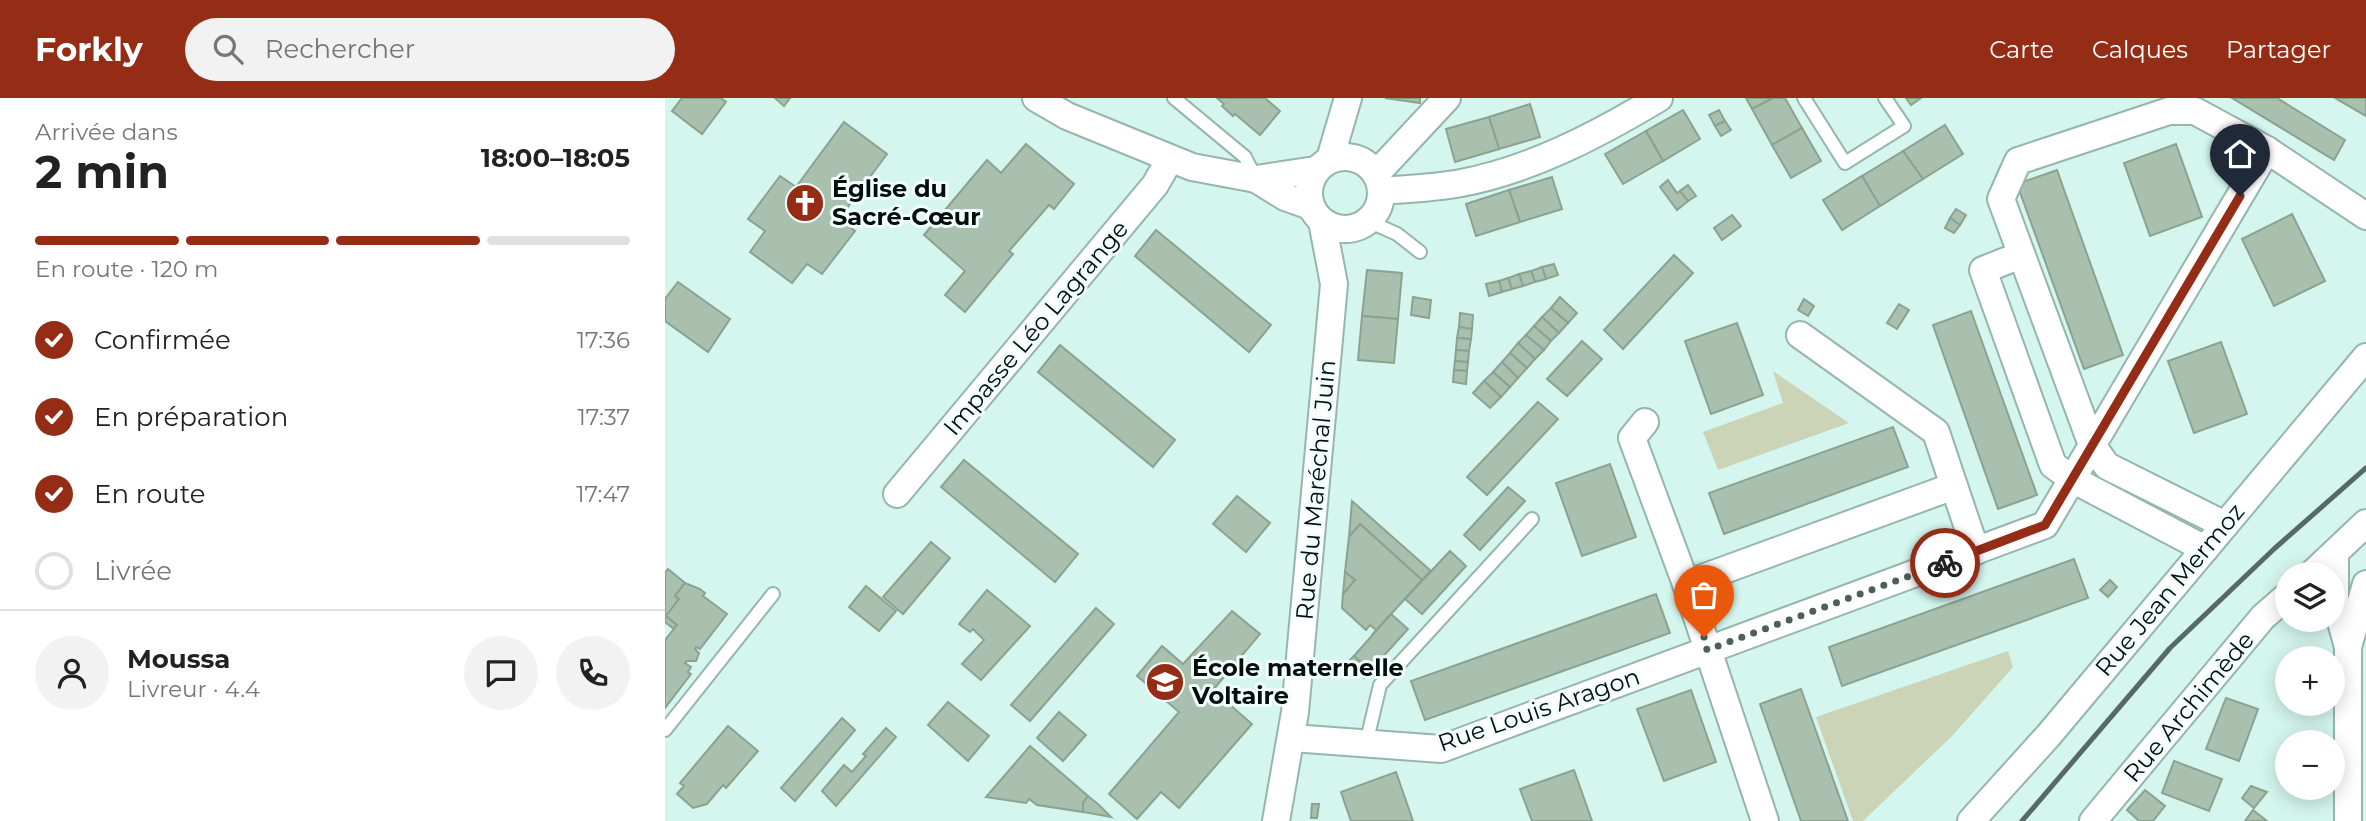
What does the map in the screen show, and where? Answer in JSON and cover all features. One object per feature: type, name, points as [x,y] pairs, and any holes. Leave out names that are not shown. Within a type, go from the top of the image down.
[{"type":"street","points":[[1036,98],[1067,116],[1170,159],[1192,167],[1256,179],[1339,229],[1363,223],[1380,202],[1374,176],[1352,133],[1347,102]]},
{"type":"street","points":[[1374,176],[1447,98]]},
{"type":"street","points":[[1256,179],[1323,165],[1349,156],[1374,176],[1462,183],[1517,167],[1564,149],[1659,98]]},
{"type":"street","points":[[1316,214],[1308,188],[1323,165],[1347,102]]},
{"type":"street","points":[[2225,525],[2107,466],[2092,445],[2001,200],[2018,161],[2169,111],[2195,111],[2267,150],[2366,216]]},
{"type":"street","points":[[2072,479],[2267,150]]},
{"type":"street","name":"Impasse Léo Lagrange","points":[[897,494],[1155,185],[1170,159]]},
{"type":"street","name":"Rue du Maréchal Juin","points":[[1276,821],[1291,738],[1334,284],[1316,214]]},
{"type":"street","name":"Rue du Maréchal Juin","points":[[1334,284],[1363,223]]},
{"type":"street","points":[[2021,255],[1983,270],[2053,465],[2072,479],[2205,549]]},
{"type":"street","points":[[1800,335],[1935,432],[1976,551]]},
{"type":"street","name":"Rue Jean Mermoz","points":[[1971,821],[2048,736],[2366,357]]},
{"type":"street","points":[[1645,422],[1632,438],[1686,584],[1765,821]]},
{"type":"street","name":"Rue Louis Aragon","points":[[1291,738],[1441,749],[2045,525],[2072,479]]},
{"type":"street","points":[[1686,584],[1954,486]]},
{"type":"street","points":[[2326,562],[2366,523]]},
{"type":"street","points":[[2335,554],[2335,600],[2348,646],[2348,821]]},
{"type":"street","points":[[2348,646],[2366,584]]},
{"type":"street","name":"Rue Archimède","points":[[2093,821],[2263,617],[2275,606]]},
{"type":"street","points":[[2250,635],[2275,622]]},
{"type":"street","points":[[2334,632],[2348,646]]},
{"type":"lane","points":[[1174,98],[1245,157],[1256,179]]},
{"type":"lane","points":[[1804,98],[1845,163],[1904,126],[1885,98]]},
{"type":"lane","points":[[1363,223],[1397,234],[1420,252]]},
{"type":"lane","points":[[1366,744],[1380,685],[1532,519]]},
{"type":"lane","points":[[665,730],[773,594]]},
{"type":"green space","points":[[1773,371],[1849,423],[1718,470],[1703,432],[1783,403]]},
{"type":"green space","points":[[2008,651],[2013,667],[1953,735],[1863,821],[1853,821],[1816,717]]},
{"type":"building","points":[[682,98],[721,98],[726,102],[702,134],[672,111]]},
{"type":"building","points":[[775,98],[790,98],[784,106]]},
{"type":"building","points":[[1217,98],[1265,98],[1280,111],[1260,135],[1235,114],[1233,116]]},
{"type":"building","points":[[1385,98],[1420,98],[1420,103]]},
{"type":"building","points":[[1746,98],[1773,98],[1752,109]]},
{"type":"building","points":[[1773,98],[1785,98],[1802,128],[1772,145],[1752,109]]},
{"type":"building","points":[[1906,98],[1921,98],[1911,105]]},
{"type":"building","points":[[2232,98],[2277,98],[2345,140],[2334,160]]},
{"type":"building","points":[[2335,98],[2366,98],[2366,116]]},
{"type":"building","points":[[1530,104],[1540,137],[1499,149],[1489,117]]},
{"type":"building","points":[[1683,110],[1700,139],[1663,161],[1646,131]]},
{"type":"building","points":[[1719,110],[1725,121],[1715,126],[1709,115]]},
{"type":"building","points":[[1489,117],[1499,149],[1455,162],[1446,129]]},
{"type":"building","points":[[1725,121],[1731,130],[1721,136],[1715,126]]},
{"type":"building","name":"Église du Sacré-Cœur","points":[[844,122],[887,154],[839,219],[855,231],[822,274],[807,264],[792,283],[750,252],[765,231],[748,219],[780,176],[796,187]]},
{"type":"building","points":[[1945,125],[1963,154],[1923,179],[1903,151]]},
{"type":"building","points":[[1802,128],[1821,161],[1791,178],[1772,145]]},
{"type":"building","points":[[1646,131],[1663,161],[1623,184],[1605,154]]},
{"type":"building","points":[[1026,144],[1074,184],[1054,209],[1049,205],[1009,251],[1013,254],[965,312],[945,295],[965,271],[924,235],[987,160],[1001,173]]},
{"type":"building","points":[[2176,144],[2202,217],[2150,236],[2124,163]]},
{"type":"building","points":[[1903,151],[1923,179],[1880,206],[1862,176]]},
{"type":"building","points":[[2057,170],[2123,355],[2084,369],[2017,184]]},
{"type":"building","points":[[1862,176],[1880,206],[1842,230],[1823,200]]},
{"type":"building","points":[[1552,177],[1562,209],[1520,222],[1509,190]]},
{"type":"building","points":[[1668,180],[1677,193],[1680,191],[1688,201],[1677,210],[1660,187]]},
{"type":"building","points":[[1688,185],[1696,196],[1688,201],[1680,191]]},
{"type":"building","points":[[1509,190],[1520,222],[1476,236],[1466,204]]},
{"type":"building","points":[[1956,209],[1966,215],[1960,225],[1950,218]]},
{"type":"building","points":[[2292,214],[2325,281],[2274,306],[2242,239]]},
{"type":"building","points":[[1732,215],[1741,226],[1722,240],[1714,228]]},
{"type":"building","points":[[1950,218],[1960,225],[1954,233],[1945,228]]},
{"type":"building","points":[[1156,230],[1271,325],[1249,352],[1135,256]]},
{"type":"building","points":[[1674,255],[1693,273],[1623,349],[1604,330]]},
{"type":"building","points":[[1554,264],[1558,275],[1546,279],[1542,267]]},
{"type":"building","points":[[1542,267],[1546,279],[1535,282],[1531,271]]},
{"type":"building","points":[[1367,270],[1402,273],[1398,319],[1362,316]]},
{"type":"building","points":[[1531,271],[1535,282],[1523,286],[1519,274]]},
{"type":"building","points":[[1519,274],[1523,286],[1512,289],[1508,278]]},
{"type":"building","points":[[1508,278],[1512,289],[1502,292],[1499,281]]},
{"type":"building","points":[[1499,281],[1502,292],[1489,296],[1486,284]]},
{"type":"building","points":[[678,282],[730,319],[708,352],[665,321],[665,299]]},
{"type":"building","points":[[1413,297],[1431,300],[1429,318],[1411,315]]},
{"type":"building","points":[[1560,297],[1577,313],[1568,323],[1551,308]]},
{"type":"building","points":[[1804,299],[1814,306],[1808,316],[1798,310]]},
{"type":"building","points":[[1899,304],[1909,310],[1897,329],[1887,323]]},
{"type":"building","points":[[1551,308],[1568,323],[1559,333],[1542,317]]},
{"type":"building","points":[[1971,311],[2037,495],[1998,509],[1933,325]]},
{"type":"building","points":[[1460,313],[1473,315],[1472,329],[1459,327]]},
{"type":"building","points":[[1362,316],[1398,319],[1394,363],[1358,360]]},
{"type":"building","points":[[1542,317],[1559,333],[1551,341],[1534,326]]},
{"type":"building","points":[[1737,323],[1763,395],[1711,414],[1685,341]]},
{"type":"building","points":[[1534,326],[1551,341],[1544,350],[1526,335]]},
{"type":"building","points":[[1459,327],[1472,329],[1471,339],[1457,338]]},
{"type":"building","points":[[1526,335],[1544,350],[1535,359],[1518,343]]},
{"type":"building","points":[[1457,338],[1471,339],[1469,351],[1456,350]]},
{"type":"building","points":[[1582,341],[1602,359],[1567,396],[1547,379]]},
{"type":"building","points":[[2221,342],[2247,414],[2194,433],[2168,361]]},
{"type":"building","points":[[1518,343],[1535,359],[1527,368],[1510,353]]},
{"type":"building","points":[[1060,345],[1175,440],[1153,467],[1038,372]]},
{"type":"building","points":[[1456,350],[1469,351],[1468,362],[1455,361]]},
{"type":"building","points":[[1510,353],[1527,368],[1518,378],[1502,362]]},
{"type":"building","points":[[1455,361],[1468,362],[1467,371],[1454,370]]},
{"type":"building","points":[[1502,362],[1518,378],[1510,387],[1493,372]]},
{"type":"building","points":[[1454,370],[1467,371],[1466,384],[1453,382]]},
{"type":"building","points":[[1493,372],[1510,387],[1501,397],[1484,381]]},
{"type":"building","points":[[1484,381],[1501,397],[1490,408],[1473,393]]},
{"type":"building","points":[[1538,402],[1558,419],[1487,495],[1467,477]]},
{"type":"building","points":[[1893,427],[1908,467],[1724,534],[1709,493]]},
{"type":"building","points":[[964,460],[1078,554],[1055,582],[941,487]]},
{"type":"building","points":[[1610,464],[1636,537],[1582,556],[1556,483]]},
{"type":"building","points":[[1508,487],[1525,501],[1480,550],[1464,535]]},
{"type":"building","points":[[1237,496],[1270,523],[1246,552],[1213,524]]},
{"type":"building","points":[[1352,501],[1431,571],[1422,580],[1360,524],[1349,537]]},
{"type":"building","points":[[1360,524],[1422,580],[1372,635],[1376,630],[1370,625],[1366,630],[1342,608],[1343,594],[1355,580],[1345,572],[1349,537]]},
{"type":"building","points":[[931,542],[950,558],[903,614],[883,597]]},
{"type":"building","points":[[1450,551],[1466,566],[1422,614],[1405,599]]},
{"type":"building","points":[[2074,559],[2088,598],[1842,686],[1829,647]]},
{"type":"building","points":[[668,569],[685,583],[675,596],[679,599],[666,616],[677,625],[674,629],[665,622],[665,573]]},
{"type":"building","points":[[1345,572],[1355,580],[1343,594]]},
{"type":"building","points":[[2110,580],[2117,587],[2108,597],[2100,590]]},
{"type":"building","points":[[685,583],[700,589],[705,593],[703,596],[727,614],[700,649],[696,647],[699,653],[696,661],[685,663],[691,667],[688,672],[691,674],[665,708],[665,640],[677,625],[666,616],[679,599],[675,596]]},
{"type":"building","points":[[866,586],[896,611],[879,631],[849,607]]},
{"type":"building","points":[[987,590],[1030,626],[981,680],[962,664],[984,640],[973,629],[970,632],[959,624]]},
{"type":"building","points":[[1656,594],[1670,633],[1425,720],[1411,681]]},
{"type":"building","points":[[1096,608],[1114,624],[1030,721],[1011,705]]},
{"type":"building","points":[[1232,611],[1260,634],[1213,690],[1252,724],[1179,808],[1161,792],[1137,819],[1109,794],[1179,712],[1137,676],[1162,646],[1183,664]]},
{"type":"building","points":[[1391,614],[1408,629],[1370,671],[1354,656]]},
{"type":"building","points":[[1354,656],[1370,671],[1364,678],[1347,663]]},
{"type":"building","points":[[1801,689],[1848,821],[1801,821],[1760,704]]},
{"type":"building","points":[[1691,690],[1716,762],[1664,781],[1637,709]]},
{"type":"building","points":[[2226,698],[2258,709],[2239,761],[2206,749]]},
{"type":"building","points":[[948,702],[989,736],[968,761],[928,725]]},
{"type":"building","points":[[1059,712],[1086,735],[1063,761],[1037,738]]},
{"type":"building","points":[[842,718],[855,730],[795,801],[781,788]]},
{"type":"building","points":[[728,726],[758,751],[726,788],[723,785],[707,804],[693,808],[677,794],[684,786],[680,783]]},
{"type":"building","points":[[886,728],[896,737],[836,806],[822,791],[844,765],[852,772],[866,756],[863,754]]},
{"type":"building","points":[[1030,746],[1088,796],[1083,803],[1083,812],[1037,805],[1029,799],[1026,803],[986,797]]},
{"type":"building","points":[[2174,761],[2222,779],[2209,811],[2162,793]]},
{"type":"building","points":[[1574,770],[1592,821],[1532,821],[1520,789]]},
{"type":"building","points":[[1396,772],[1413,821],[1351,821],[1341,792]]},
{"type":"building","points":[[2251,786],[2267,792],[2254,808],[2242,798]]},
{"type":"building","points":[[2145,790],[2165,806],[2153,821],[2139,821],[2127,810]]},
{"type":"building","points":[[1088,796],[1111,817],[1083,812],[1083,803]]},
{"type":"building","points":[[1312,804],[1319,804],[1317,818],[1311,818]]},
{"type":"building","points":[[2253,810],[2267,821],[2245,821]]},
{"type":"railway","points":[[2022,821],[2170,648],[2274,549],[2366,468]]},
{"type":"way so far","points":[[1704,637],[1707,650],[1945,563]]},
{"type":"place","name":"Église du Sacré-Cœur","points":[[805,203]]},
{"type":"place","name":"École maternelle Voltaire","points":[[1165,682]]},
{"type":"route","points":[[1945,563],[2045,525],[2240,196]]}]
